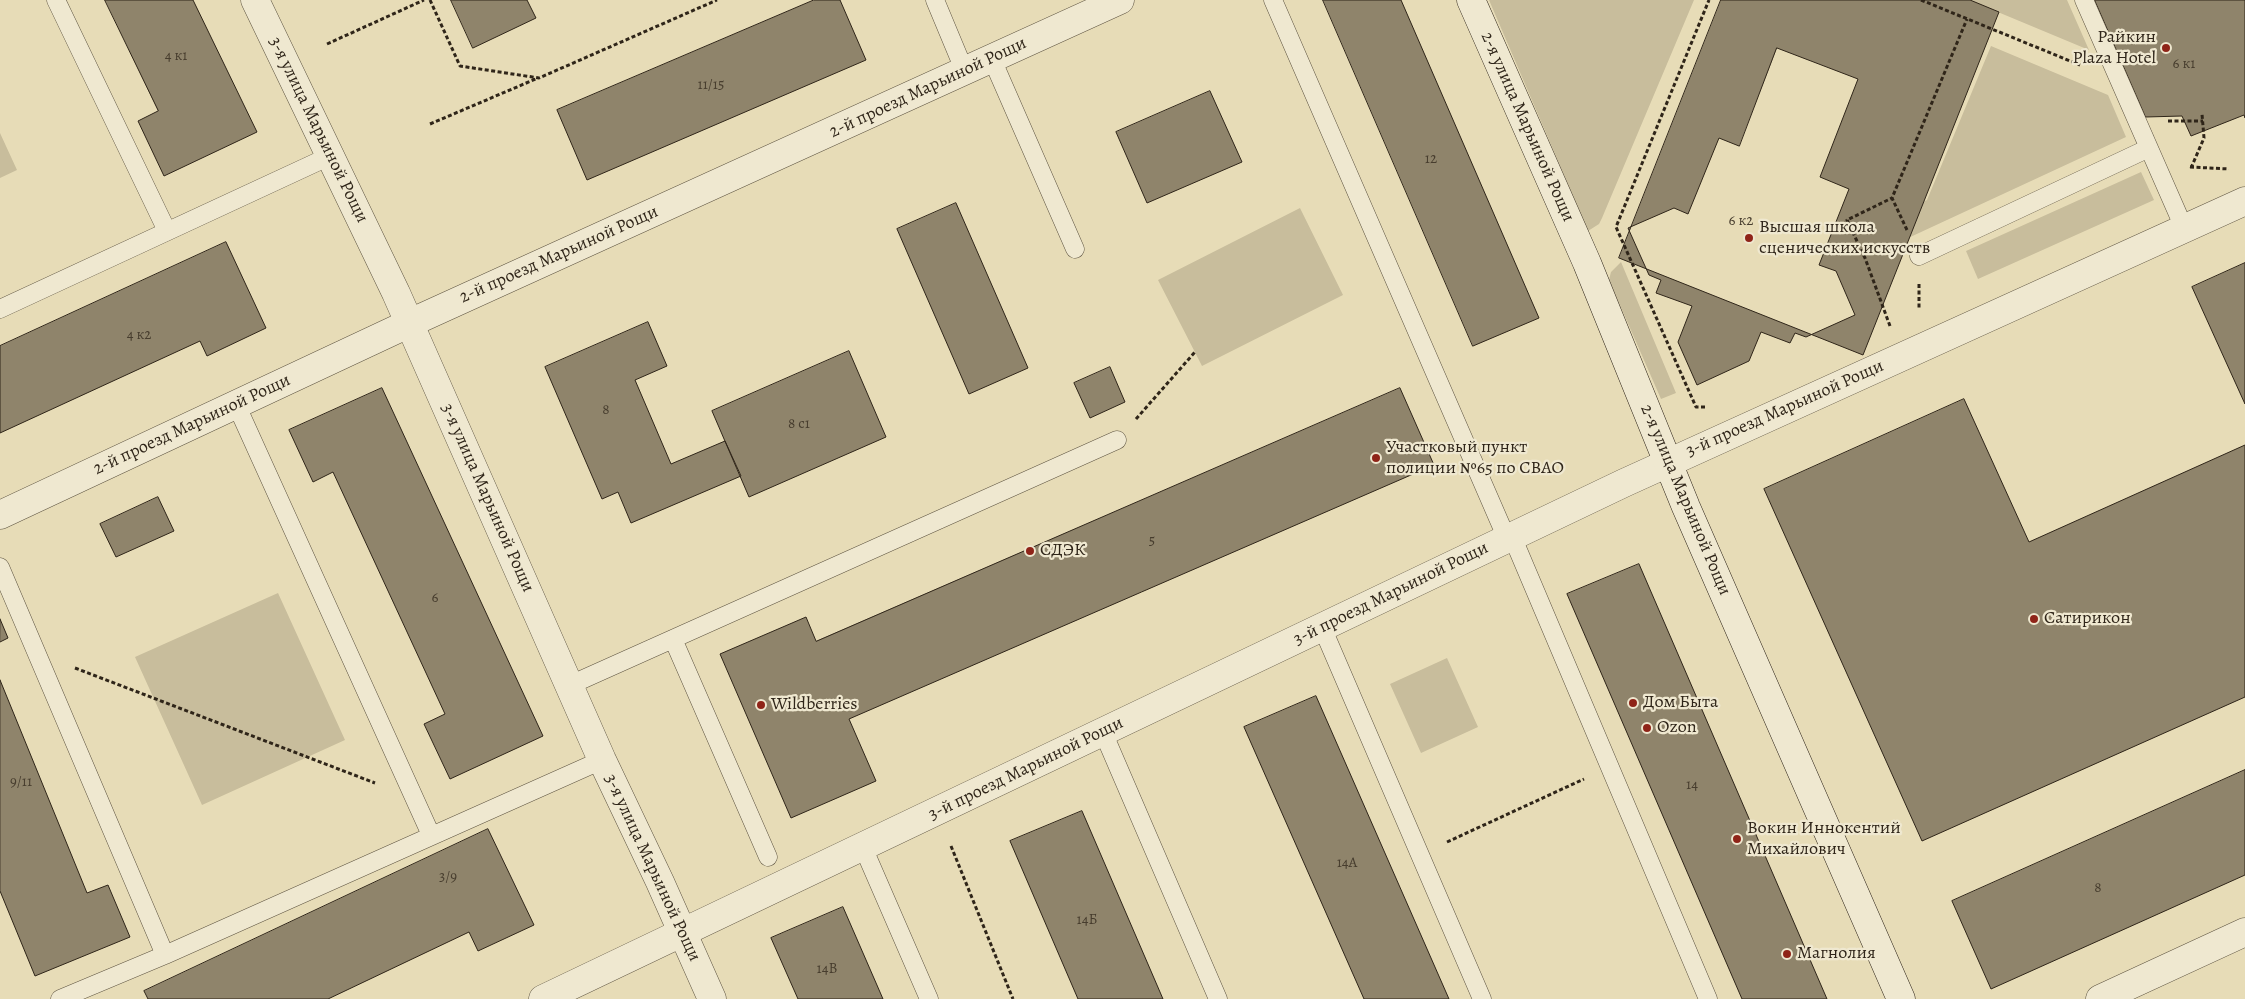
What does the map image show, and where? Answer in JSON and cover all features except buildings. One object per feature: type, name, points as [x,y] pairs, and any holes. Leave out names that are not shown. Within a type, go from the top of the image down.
[{"type":"street","name":"3-я улица Марьиной Рощи","points":[[255,0],[410,324],[602,760],[684,933],[712,999]]},
{"type":"street","name":"2-й проезд Марьиной Рощи","points":[[0,515],[236,404],[1120,0]]},
{"type":"street","name":"2-я улица Марьиной Рощи","points":[[1471,0],[1587,263],[1668,462],[1901,999]]},
{"type":"street","name":"3-й проезд Марьиной Рощи","points":[[543,999],[1668,462],[2245,201]]},
{"type":"street","points":[[2100,999],[2245,932]]},
{"type":"lane","points":[[56,0],[167,231]]},
{"type":"lane","points":[[935,0],[966,72]]},
{"type":"lane","points":[[1273,0],[1610,767],[1708,999]]},
{"type":"lane","points":[[2084,0],[2184,228]]},
{"type":"lane","points":[[992,59],[1075,248]]},
{"type":"lane","points":[[1919,256],[2149,148]]},
{"type":"lane","points":[[0,309],[330,156]]},
{"type":"lane","points":[[236,404],[431,835]]},
{"type":"lane","points":[[570,685],[1117,440]]},
{"type":"lane","points":[[0,567],[165,955]]},
{"type":"lane","points":[[1322,627],[1482,999]]},
{"type":"lane","points":[[673,639],[768,857]]},
{"type":"lane","points":[[1104,732],[1218,999]]},
{"type":"lane","points":[[60,999],[165,955],[602,760]]},
{"type":"lane","points":[[863,847],[929,999]]},
{"type":"path","points":[[327,44],[424,0]]},
{"type":"path","points":[[430,0],[460,66],[538,78]]},
{"type":"path","points":[[430,124],[717,0]]},
{"type":"path","points":[[1709,0],[1616,227],[1696,408],[1715,407]]},
{"type":"path","points":[[1921,0],[2119,79]]},
{"type":"path","points":[[1890,327],[1866,258],[1847,220],[1892,198],[1967,19]]},
{"type":"path","points":[[2192,168],[2204,138],[2202,114]]},
{"type":"path","points":[[2149,148],[2192,168],[2230,170]]},
{"type":"path","points":[[1892,198],[1910,237]]},
{"type":"path","points":[[1919,256],[1919,314]]},
{"type":"path","points":[[1882,331],[1898,324]]},
{"type":"path","points":[[1117,440],[1195,352]]},
{"type":"path","points":[[37,654],[415,798]]},
{"type":"path","points":[[1420,854],[1610,767]]},
{"type":"path","points":[[951,846],[1013,999]]},
{"type":"shaded area","points":[[1489,0],[1694,0],[1602,218],[1599,224],[1588,231]]},
{"type":"shaded area","points":[[1969,0],[2067,0],[2089,50]]},
{"type":"shaded area","points":[[1991,46],[2108,95],[2126,137],[1865,258],[1899,214],[1927,200]]},
{"type":"shaded area","points":[[0,133],[17,170],[0,178]]},
{"type":"shaded area","points":[[2141,172],[2154,200],[1978,279],[1966,251]]},
{"type":"shaded area","points":[[1300,208],[1343,295],[1202,366],[1158,280]]},
{"type":"shaded area","points":[[1621,262],[1676,393],[1661,399],[1609,280],[1611,272]]},
{"type":"shaded area","points":[[278,593],[345,740],[202,805],[135,657]]},
{"type":"shaded area","points":[[1447,658],[1478,727],[1421,753],[1390,684]]},
{"type":"place","name":"Райкин Plaza Hotel","points":[[2166,48]]},
{"type":"place","name":"Высшая школа сценических искусств","points":[[1749,238]]},
{"type":"place","name":"Участковый пункт полиции №65 по СВАО","points":[[1376,458]]},
{"type":"place","name":"СДЭК","points":[[1030,551]]},
{"type":"place","name":"Сатирикон","points":[[2034,619]]},
{"type":"place","name":"Дом Быта","points":[[1633,703]]},
{"type":"place","name":"Wildberries","points":[[761,705]]},
{"type":"place","name":"Ozon","points":[[1647,728]]},
{"type":"place","name":"Вокин Иннокентий Михайлович","points":[[1737,839]]},
{"type":"place","name":"Магнолия","points":[[1787,954]]}]
